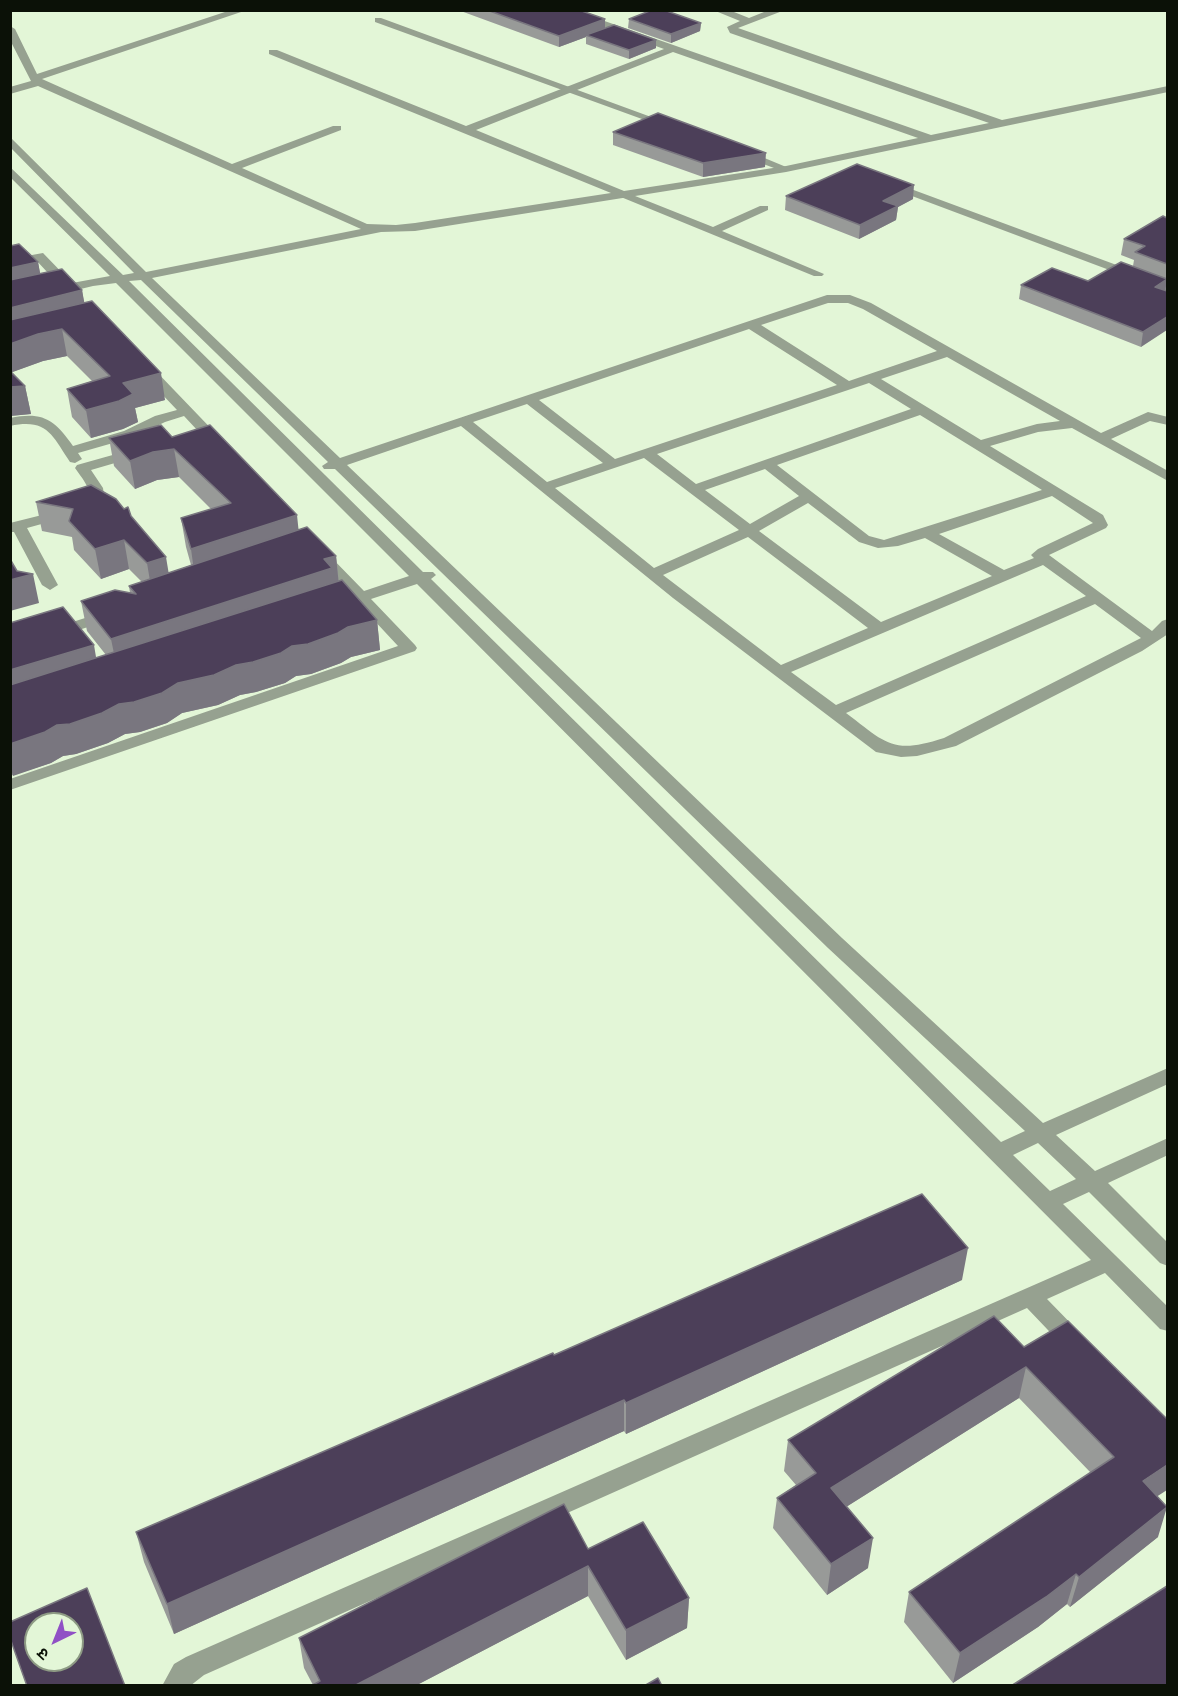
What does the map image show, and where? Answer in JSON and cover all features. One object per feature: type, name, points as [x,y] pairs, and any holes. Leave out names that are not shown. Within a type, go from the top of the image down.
[{"type":"street","points":[[10,91],[242,10]]},
{"type":"street","points":[[562,10],[930,138]]},
{"type":"street","points":[[718,10],[749,21]]},
{"type":"street","points":[[780,10],[731,29],[1000,123]]},
{"type":"street","points":[[612,28],[632,21]]},
{"type":"street","points":[[10,30],[37,80],[365,227],[381,229]]},
{"type":"street","points":[[466,130],[673,49]]},
{"type":"street","points":[[273,52],[620,193]]},
{"type":"street","points":[[10,302],[93,282],[144,276],[381,229],[415,227],[620,193],[786,169],[1167,89]]},
{"type":"street","points":[[232,168],[337,128]]},
{"type":"street","points":[[10,140],[144,276],[835,943],[1092,1181],[1167,1257]]},
{"type":"street","points":[[826,161],[848,169]]},
{"type":"street","points":[[10,170],[1167,1322]]},
{"type":"street","points":[[881,181],[1167,288]]},
{"type":"street","points":[[10,263],[39,256],[83,304]]},
{"type":"street","points":[[313,471],[827,299],[839,298],[867,306],[1167,477]]},
{"type":"street","points":[[751,325],[848,386]]},
{"type":"street","points":[[545,487],[948,352]]},
{"type":"street","points":[[139,362],[229,456]]},
{"type":"street","points":[[870,378],[1098,518],[1101,525],[1039,555],[1042,560],[1152,638]]},
{"type":"street","points":[[530,399],[613,464]]},
{"type":"street","points":[[694,489],[920,410]]},
{"type":"street","points":[[69,451],[129,434],[160,419],[187,411]]},
{"type":"street","points":[[1100,438],[1142,417],[1154,416],[1167,422]]},
{"type":"street","points":[[10,422],[38,418],[55,432],[96,488],[99,498],[98,502],[14,527],[50,585]]},
{"type":"street","points":[[463,421],[653,574],[882,748],[920,753],[950,742],[1152,638],[1167,624]]},
{"type":"street","points":[[978,445],[1037,428],[1074,424]]},
{"type":"street","points":[[194,442],[213,438]]},
{"type":"street","points":[[82,468],[149,449]]},
{"type":"street","points":[[646,453],[880,629]]},
{"type":"street","points":[[767,464],[872,543],[891,544],[1053,491]]},
{"type":"street","points":[[653,574],[748,531],[808,497]]},
{"type":"street","points":[[927,533],[1003,576]]},
{"type":"street","points":[[10,784],[409,648],[314,548],[303,551]]},
{"type":"street","points":[[780,671],[1042,560]]},
{"type":"street","points":[[339,604],[447,568]]},
{"type":"street","points":[[835,712],[1095,598]]},
{"type":"street","points":[[10,647],[117,613]]},
{"type":"street","points":[[74,627],[87,644]]},
{"type":"street","points":[[998,1153],[1167,1075]]},
{"type":"street","points":[[1047,1202],[1167,1146]]},
{"type":"street","points":[[175,1686],[183,1673],[195,1666],[1108,1262]]},
{"type":"street","points":[[1030,1297],[1087,1356]]},
{"type":"lane","points":[[378,20],[573,88],[674,127]]},
{"type":"lane","points":[[741,152],[786,169]]},
{"type":"lane","points":[[620,193],[818,274]]},
{"type":"lane","points":[[713,231],[764,208]]},
{"type":"building","points":[[487,10],[579,10],[605,19],[559,36]]},
{"type":"building","points":[[652,10],[664,10],[701,23],[671,34],[629,19]]},
{"type":"building","points":[[614,25],[656,40],[629,50],[586,35]]},
{"type":"building","points":[[658,113],[766,153],[703,163],[613,132]]},
{"type":"building","points":[[857,164],[914,185],[883,201],[898,206],[860,225],[786,196]]},
{"type":"building","points":[[1163,216],[1167,218],[1167,264],[1135,252],[1145,246],[1124,239]]},
{"type":"building","points":[[19,244],[38,262],[10,268],[10,246]]},
{"type":"building","points":[[1121,262],[1167,279],[1155,287],[1167,291],[1167,317],[1143,332],[1021,285],[1052,268],[1088,281]]},
{"type":"building","points":[[62,269],[82,290],[10,308],[10,280]]},
{"type":"building","points":[[92,301],[161,373],[123,383],[133,394],[119,401],[86,410],[67,389],[110,376],[62,329],[38,334],[10,344],[10,320]]},
{"type":"building","points":[[10,371],[25,386],[10,387]]},
{"type":"building","points":[[161,425],[172,437],[210,425],[297,515],[191,549],[181,518],[231,503],[174,449],[153,452],[130,461],[109,438]]},
{"type":"building","points":[[91,485],[116,499],[124,509],[128,507],[131,516],[166,557],[147,563],[124,540],[95,549],[69,521],[73,509],[36,502]]},
{"type":"building","points":[[307,527],[336,556],[324,559],[332,568],[111,639],[81,601],[115,590],[136,594],[129,586]]},
{"type":"building","points":[[10,559],[17,571],[33,574],[10,580]]},
{"type":"building","points":[[342,580],[377,620],[348,627],[308,644],[292,646],[281,653],[236,665],[214,675],[178,683],[162,693],[119,704],[102,713],[70,724],[57,725],[45,732],[10,744],[10,685]]},
{"type":"building","points":[[63,607],[94,645],[10,670],[10,623]]},
{"type":"building","points":[[922,1194],[968,1248],[626,1403],[624,1400],[167,1604],[136,1532],[553,1353],[554,1355]]},
{"type":"building","points":[[994,1316],[1024,1347],[1068,1321],[1167,1419],[1167,1465],[1143,1481],[1167,1507],[1079,1577],[1076,1574],[1046,1597],[960,1653],[909,1592],[1114,1457],[1026,1367],[831,1488],[873,1538],[831,1564],[777,1498],[816,1473],[788,1440]]},
{"type":"building","points":[[564,1504],[588,1549],[643,1522],[689,1598],[626,1630],[588,1566],[354,1686],[311,1686],[320,1681],[299,1638]]},
{"type":"building","points":[[1167,1586],[1167,1686],[1011,1686]]},
{"type":"building","points":[[87,1588],[125,1686],[27,1686],[10,1638],[10,1622],[24,1616],[24,1672],[84,1672],[84,1612],[33,1612]]},
{"type":"building","points":[[658,1678],[662,1686],[644,1686]]}]
